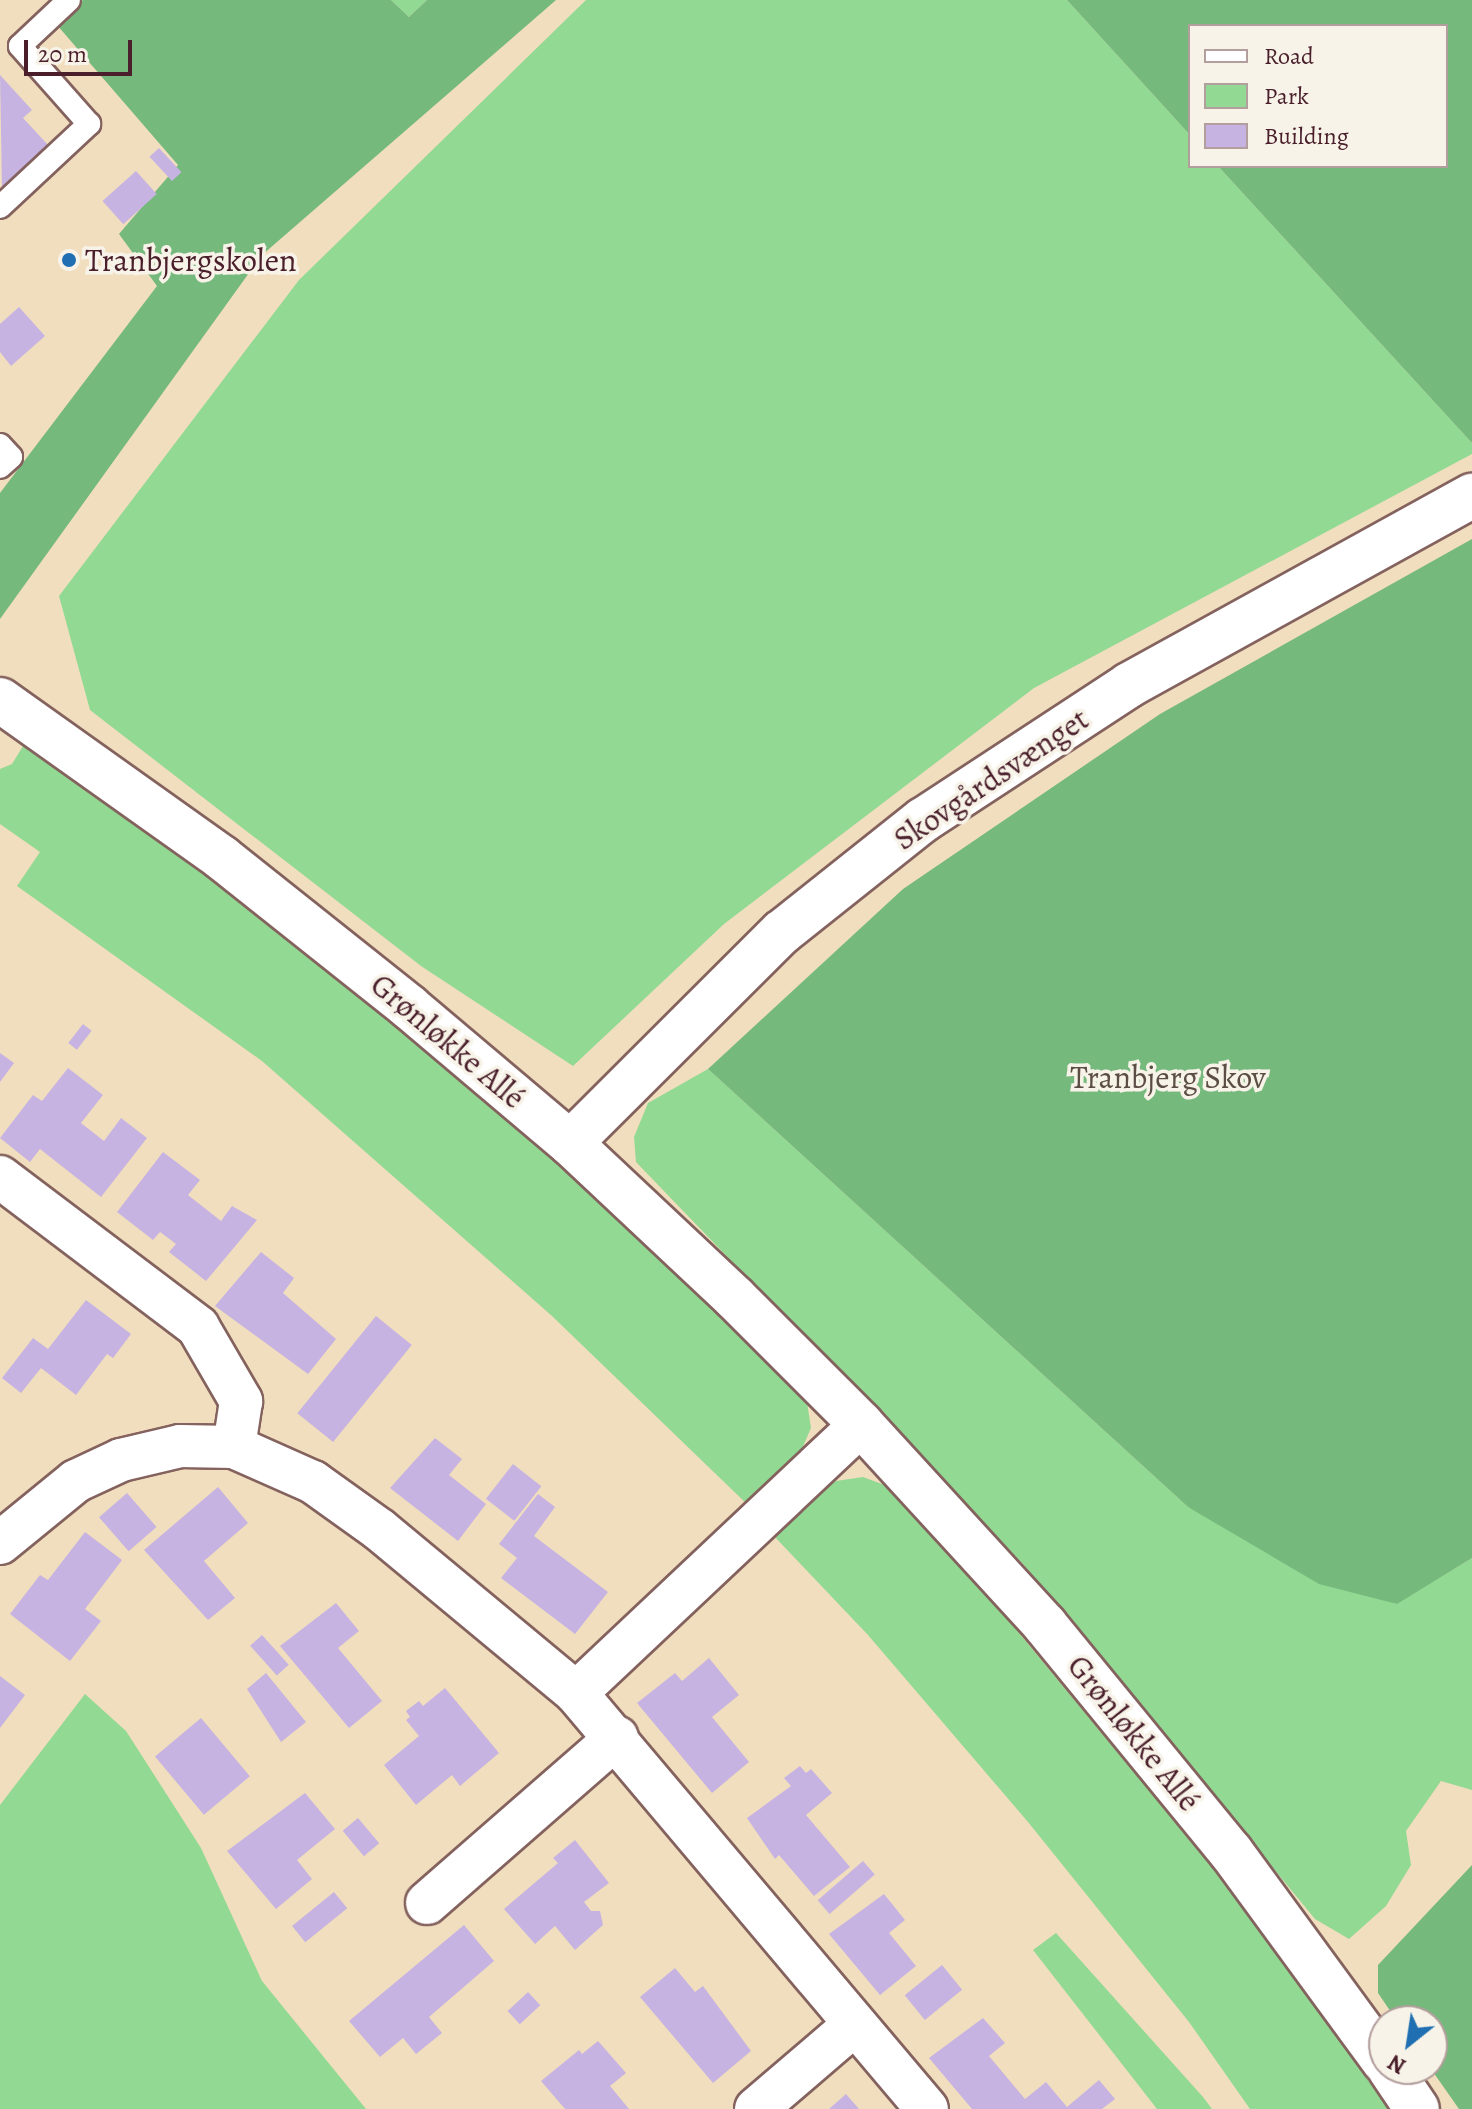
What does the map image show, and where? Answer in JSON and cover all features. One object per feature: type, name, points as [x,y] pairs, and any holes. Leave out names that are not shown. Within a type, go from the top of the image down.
[{"type":"street","name":"Skovgårdsvænget","points":[[570,1143],[782,932],[923,820],[1129,685],[1472,496]]},
{"type":"street","name":"Grønløkke Allé","points":[[0,700],[222,858],[570,1143],[861,1424],[1065,1648],[1231,1852],[1368,2039]]},
{"type":"street","points":[[0,1177],[198,1327],[241,1401],[234,1447]]},
{"type":"street","points":[[576,1693],[861,1424]]},
{"type":"street","points":[[0,1543],[76,1481],[121,1460],[180,1446],[234,1447],[324,1490],[576,1693],[617,1737],[927,2109]]},
{"type":"street","points":[[427,1903],[617,1737]]},
{"type":"street","points":[[756,2109],[855,2024]]},
{"type":"street","points":[[1401,2085],[1417,2109]]},
{"type":"lane","points":[[0,207],[89,124],[20,46],[69,0]]},
{"type":"lane","points":[[0,445],[11,457],[0,467]]},
{"type":"green space","points":[[83,0],[391,0],[409,17],[427,0],[556,0],[262,255],[0,619],[0,493],[157,286],[119,234],[178,165],[57,25]]},
{"type":"green space","points":[[391,0],[427,0],[409,17]]},
{"type":"green space","points":[[586,0],[1067,0],[1188,133],[1188,168],[1220,168],[1472,443],[1472,454],[1034,688],[724,924],[573,1066],[421,966],[90,710],[59,596],[299,280]]},
{"type":"green space","points":[[1067,0],[1472,0],[1472,443],[1220,168],[1448,168],[1448,24],[1188,24],[1188,133]]},
{"type":"green space","name":"Tranbjerg Skov","points":[[1472,539],[1472,1558],[1397,1604],[1319,1584],[1188,1507],[708,1069],[903,889],[1160,714]]},
{"type":"green space","points":[[28,738],[282,928],[564,1166],[762,1353],[807,1402],[811,1428],[798,1458],[750,1507],[552,1316],[262,1061],[17,886],[40,852],[0,824],[0,769],[12,764]]},
{"type":"green space","points":[[708,1069],[1188,1507],[1396,1604],[1472,1558],[1472,1790],[1441,1781],[1406,1831],[1411,1865],[1386,1906],[1349,1939],[1315,1919],[1023,1564],[636,1162],[634,1137],[648,1103]]},
{"type":"green space","points":[[863,1477],[890,1487],[935,1531],[1273,1941],[1368,2080],[1368,2085],[1372,2085],[1388,2109],[1250,2109],[1189,2022],[1028,1822],[868,1635],[773,1535],[806,1500],[836,1481]]},
{"type":"green space","points":[[85,1694],[126,1731],[201,1848],[262,1981],[366,2109],[0,2109],[0,1805]]},
{"type":"green space","points":[[1472,1865],[1472,2109],[1459,2109],[1442,2085],[1448,2085],[1448,2005],[1386,2005],[1378,1993],[1378,1965]]},
{"type":"green space","points":[[1056,1933],[1212,2109],[1157,2109],[1033,1950]]},
{"type":"building","points":[[0,75],[32,110],[23,118],[49,146],[2,189]]},
{"type":"building","points":[[159,148],[182,172],[172,181],[149,157]]},
{"type":"building","points":[[136,171],[157,194],[123,224],[103,201]]},
{"type":"building","points":[[19,307],[45,336],[11,366],[0,352],[0,324]]},
{"type":"building","points":[[83,1024],[92,1031],[77,1050],[68,1043]]},
{"type":"building","points":[[0,1053],[14,1063],[0,1082]]},
{"type":"building","points":[[68,1068],[103,1095],[81,1123],[104,1141],[121,1118],[147,1138],[101,1197],[40,1149],[30,1162],[0,1138],[33,1095],[42,1101]]},
{"type":"building","points":[[163,1152],[200,1180],[188,1195],[221,1221],[232,1206],[257,1220],[206,1281],[169,1252],[176,1244],[160,1232],[153,1240],[117,1212]]},
{"type":"building","points":[[261,1252],[294,1278],[283,1293],[336,1339],[308,1374],[215,1306]]},
{"type":"building","points":[[86,1300],[131,1334],[113,1358],[107,1354],[76,1395],[41,1368],[21,1393],[2,1378],[33,1338],[48,1349]]},
{"type":"building","points":[[376,1316],[412,1345],[333,1442],[297,1413]]},
{"type":"building","points":[[435,1438],[462,1459],[449,1475],[486,1504],[458,1541],[390,1488]]},
{"type":"building","points":[[513,1464],[541,1486],[514,1521],[486,1499]]},
{"type":"building","points":[[218,1487],[248,1523],[204,1561],[235,1598],[208,1620],[144,1550]]},
{"type":"building","points":[[127,1493],[157,1527],[129,1551],[99,1517]]},
{"type":"building","points":[[538,1494],[555,1507],[534,1536],[608,1592],[575,1634],[501,1578],[517,1558],[499,1544]]},
{"type":"building","points":[[85,1532],[122,1560],[85,1609],[101,1621],[70,1661],[10,1614],[40,1575],[48,1580]]},
{"type":"building","points":[[336,1603],[359,1631],[338,1648],[382,1701],[349,1728],[280,1646]]},
{"type":"building","points":[[262,1635],[289,1665],[277,1675],[250,1646]]},
{"type":"building","points":[[709,1658],[739,1695],[712,1717],[749,1762],[712,1793],[637,1703],[675,1673],[682,1681]]},
{"type":"building","points":[[266,1673],[306,1722],[281,1742],[247,1689]]},
{"type":"building","points":[[0,1676],[25,1695],[0,1728]]},
{"type":"building","points":[[445,1688],[499,1753],[460,1786],[452,1775],[416,1805],[384,1765],[419,1736],[406,1720],[410,1717],[406,1711],[419,1701],[423,1706]]},
{"type":"building","points":[[201,1718],[250,1776],[204,1815],[155,1757]]},
{"type":"building","points":[[800,1766],[806,1773],[811,1769],[832,1793],[806,1815],[850,1867],[814,1896],[779,1855],[775,1859],[747,1818],[791,1786],[784,1778]]},
{"type":"building","points":[[305,1793],[335,1829],[297,1860],[312,1879],[276,1909],[227,1851]]},
{"type":"building","points":[[358,1818],[379,1843],[364,1856],[343,1831]]},
{"type":"building","points":[[575,1840],[609,1883],[584,1902],[591,1911],[600,1911],[603,1925],[575,1950],[555,1926],[535,1944],[504,1909],[558,1863],[553,1858]]},
{"type":"building","points":[[863,1861],[875,1875],[830,1914],[818,1900]]},
{"type":"building","points":[[334,1892],[347,1908],[305,1942],[292,1926]]},
{"type":"building","points":[[884,1894],[905,1920],[889,1933],[916,1966],[880,1995],[829,1934]]},
{"type":"building","points":[[464,1925],[494,1961],[429,2017],[442,2033],[416,2054],[403,2038],[380,2057],[349,2021]]},
{"type":"building","points":[[942,1965],[962,1990],[925,2020],[905,1995]]},
{"type":"building","points":[[675,1968],[695,1992],[703,1986],[751,2051],[713,2083],[640,1997]]},
{"type":"building","points":[[528,1992],[540,2005],[520,2024],[508,2011]]},
{"type":"building","points":[[983,2018],[1005,2043],[989,2056],[1025,2099],[1046,2082],[1067,2107],[1099,2080],[1115,2099],[1102,2109],[972,2109],[929,2058]]},
{"type":"building","points":[[598,2041],[626,2073],[610,2086],[629,2109],[565,2109],[541,2081],[579,2050],[582,2054]]},
{"type":"building","points":[[846,2094],[859,2109],[829,2109]]},
{"type":"place","name":"Tranbjergskolen","points":[[69,260]]}]
